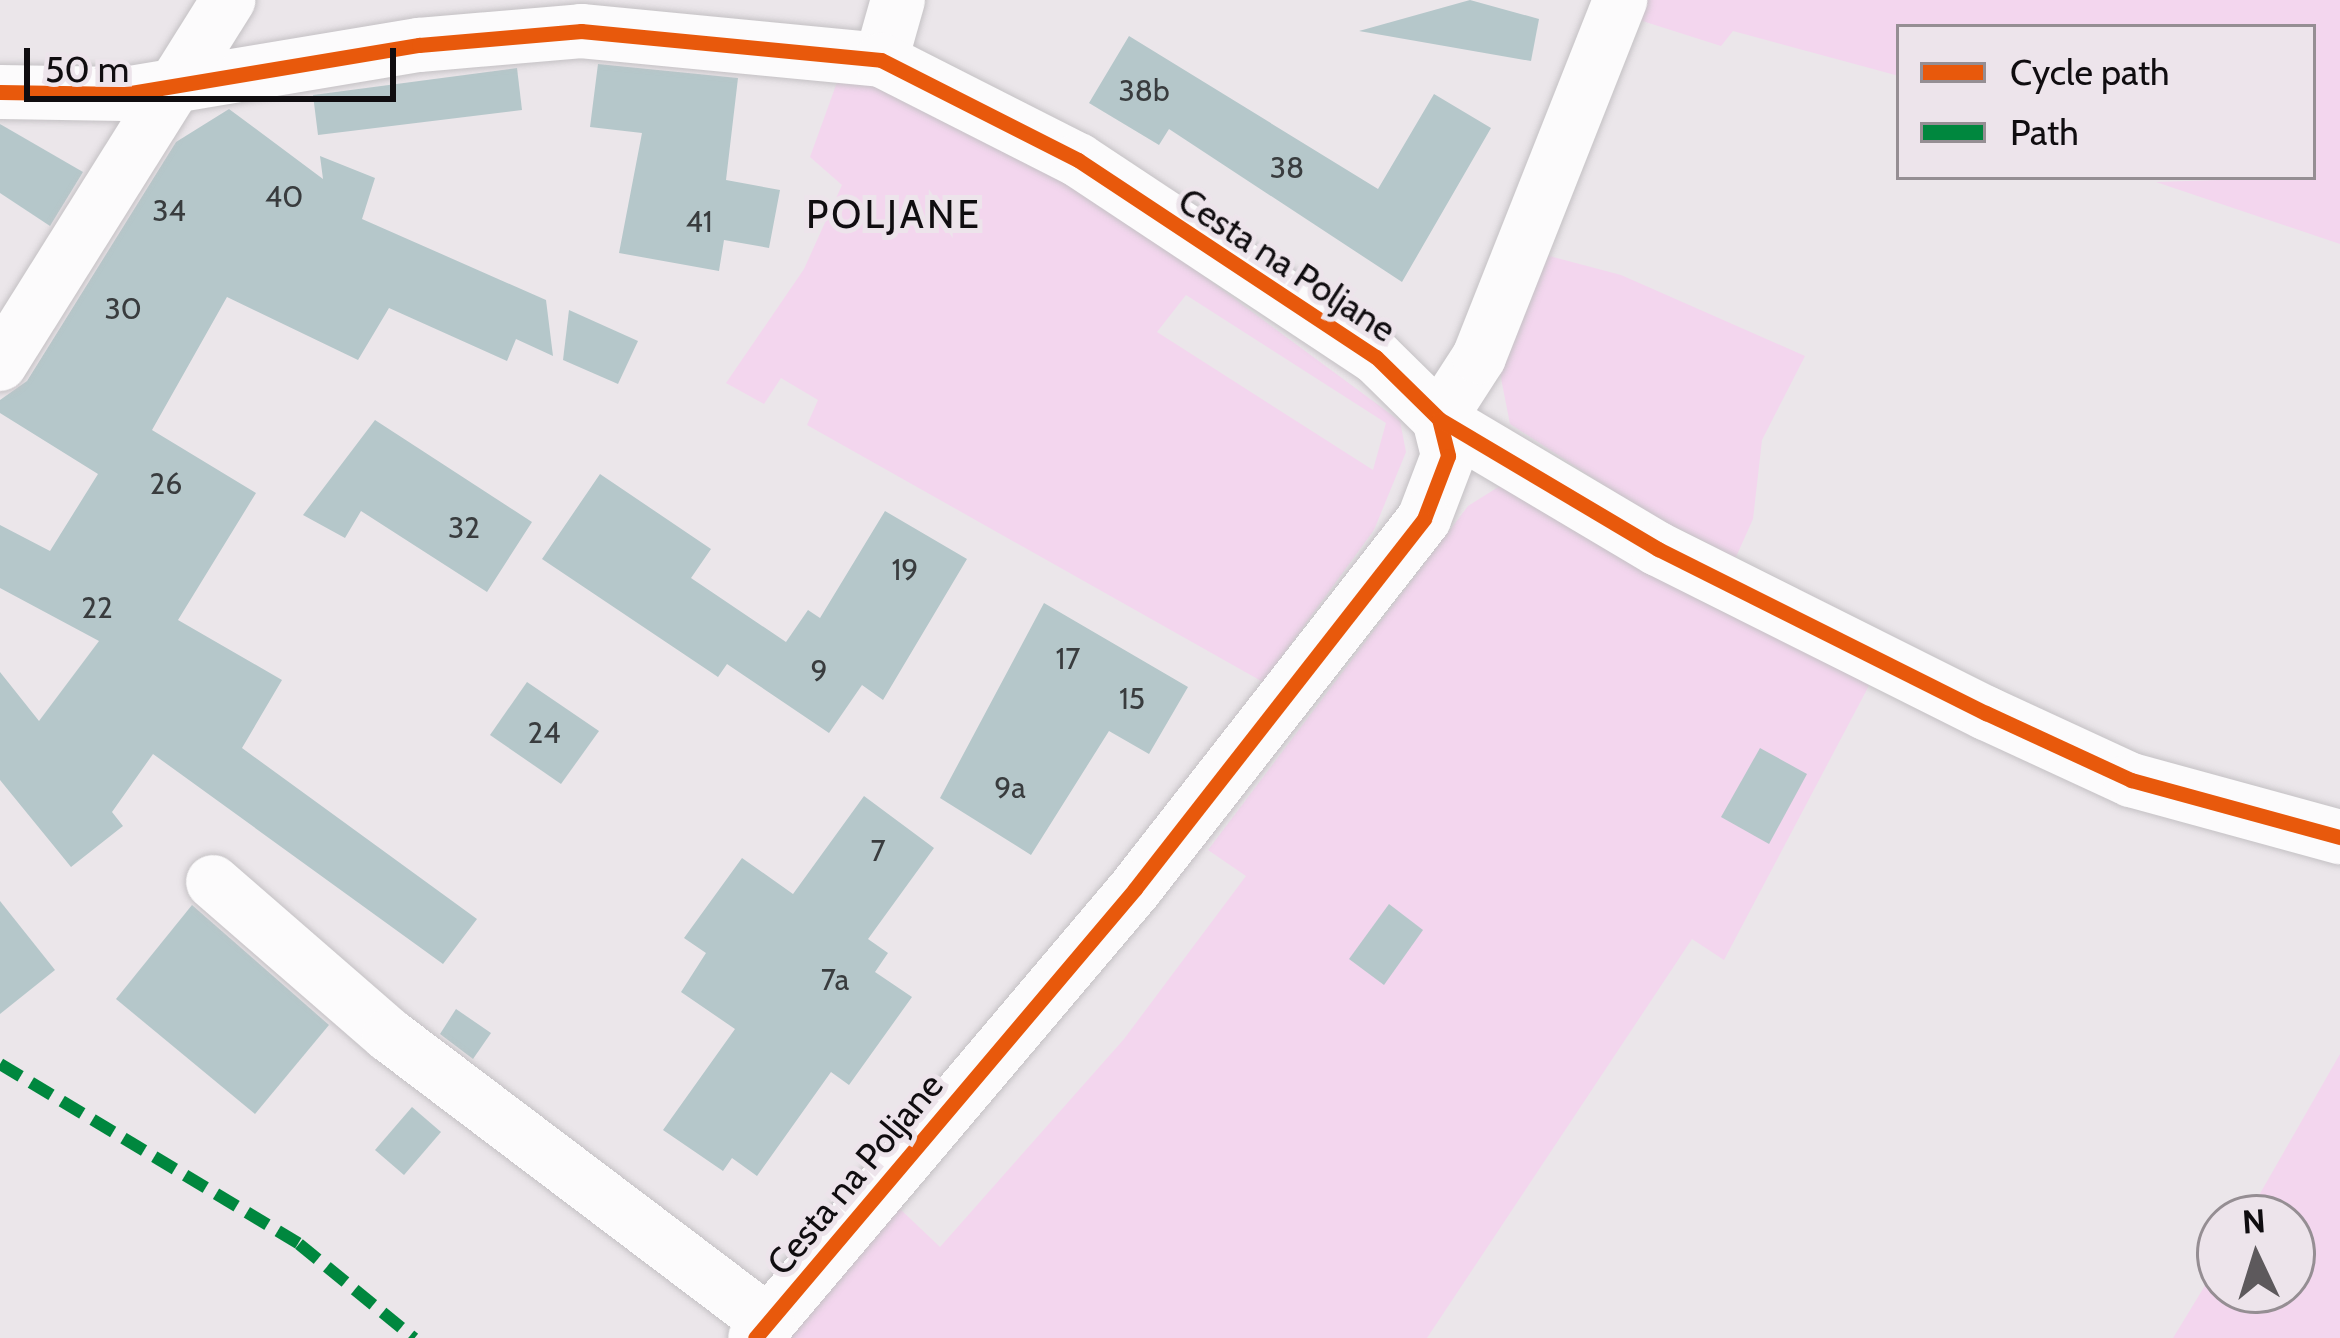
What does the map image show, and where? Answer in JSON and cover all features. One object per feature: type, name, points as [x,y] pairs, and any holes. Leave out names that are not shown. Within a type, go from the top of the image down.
[{"type":"street","points":[[0,364],[229,0]]},
{"type":"street","points":[[881,60],[898,0]]},
{"type":"street","points":[[1620,0],[1479,357],[1439,419],[1658,548],[1986,713],[2131,780],[2340,837]]},
{"type":"street","name":"Cesta na Poljane","points":[[0,92],[178,85],[581,31],[881,60],[1078,160],[1376,357],[1439,419],[1443,477],[1411,536],[1135,889],[762,1330]]},
{"type":"street","points":[[213,882],[389,1035],[762,1330]]},
{"type":"shaded area","points":[[1642,0],[2340,0],[2340,244],[2156,182],[2316,180],[2316,24],[1896,24],[1896,75],[1733,31],[1721,46],[1633,18]]},
{"type":"shaded area","points":[[840,74],[870,77],[1052,164],[1400,421],[1406,452],[1374,530],[1263,682],[807,425],[818,400],[781,378],[764,404],[726,383],[804,269],[842,185],[810,157]],"holes":[[[1186,295],[1386,423],[1373,470],[1157,332]]]},
{"type":"shaded area","points":[[1538,253],[1621,275],[1805,356],[1762,440],[1753,519],[1731,568],[1510,424],[1499,368]]},
{"type":"shaded area","points":[[1503,484],[1873,678],[1724,960],[1692,939],[1427,1338],[788,1338],[898,1207],[940,1247],[1124,1039],[1246,876],[1208,850],[1468,506]]},
{"type":"shaded area","points":[[2340,1054],[2340,1338],[2173,1338],[2196,1300],[2196,1314],[2316,1314],[2316,1194],[2260,1194]]},
{"type":"building","points":[[1470,0],[1539,19],[1531,61],[1359,31]]},
{"type":"building","points":[[1129,36],[1378,189],[1434,94],[1491,128],[1402,282],[1169,129],[1159,145],[1089,103]]},
{"type":"building","points":[[598,64],[738,78],[726,180],[780,190],[769,248],[724,240],[719,271],[619,253],[642,133],[590,127]]},
{"type":"building","points":[[517,68],[522,110],[318,135],[313,95]]},
{"type":"building","points":[[229,109],[323,179],[320,156],[375,178],[362,219],[546,300],[553,356],[516,339],[507,361],[389,308],[358,360],[227,297],[152,430],[256,493],[178,620],[282,680],[242,748],[477,919],[443,964],[153,754],[112,812],[123,826],[71,867],[0,780],[0,672],[39,721],[99,641],[0,588],[0,525],[50,551],[98,474],[0,413],[0,400],[27,381],[176,142]]},
{"type":"building","points":[[0,124],[83,172],[50,226],[0,193]]},
{"type":"building","points":[[569,310],[638,341],[618,384],[563,360]]},
{"type":"building","points":[[375,420],[532,522],[487,592],[361,511],[345,538],[303,515]]},
{"type":"building","points":[[600,474],[711,549],[691,578],[786,642],[808,610],[820,618],[885,511],[967,559],[883,700],[862,685],[829,733],[727,664],[718,677],[542,559]]},
{"type":"building","points":[[1044,603],[1188,687],[1149,754],[1109,731],[1031,855],[940,798]]},
{"type":"building","points":[[527,682],[599,731],[561,784],[490,735]]},
{"type":"building","points":[[1760,748],[1807,774],[1769,844],[1721,817]]},
{"type":"building","points":[[864,796],[934,848],[868,939],[888,953],[875,972],[912,997],[849,1085],[831,1072],[757,1176],[732,1158],[723,1171],[663,1130],[735,1029],[681,992],[706,953],[684,938],[742,858],[793,894]]},
{"type":"building","points":[[0,901],[55,970],[0,1014]]},
{"type":"building","points":[[1389,904],[1423,930],[1384,985],[1349,959]]},
{"type":"building","points":[[192,905],[329,1025],[255,1114],[116,999]]},
{"type":"building","points":[[456,1009],[491,1033],[473,1059],[440,1034]]},
{"type":"building","points":[[412,1107],[441,1132],[404,1175],[375,1150]]},
{"type":"marked path","points":[[0,1064],[299,1244],[414,1338]]},
{"type":"cycle path","points":[[0,92],[125,94],[419,45],[581,31],[881,60],[1078,160],[1376,357],[1439,419],[1448,456],[1424,519],[1135,889],[755,1338]]},
{"type":"cycle path","points":[[1439,419],[1658,549],[1986,713],[2131,780],[2340,837]]},
{"type":"district","name":"POLJANE","points":[[894,214]]}]
